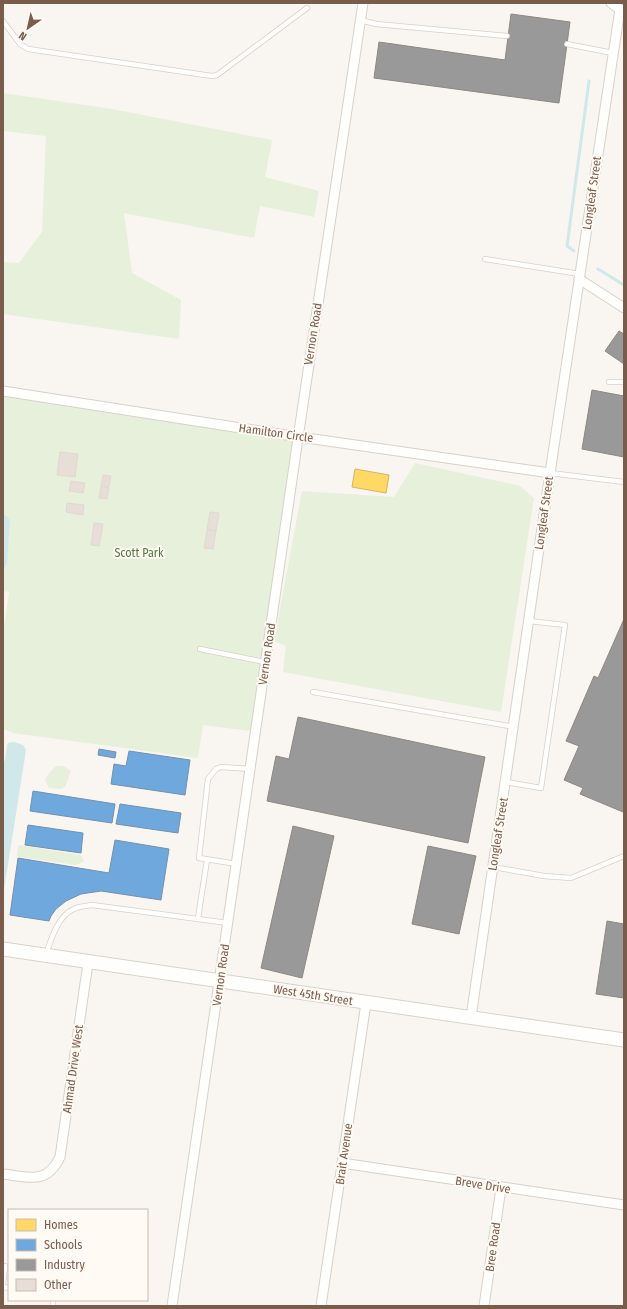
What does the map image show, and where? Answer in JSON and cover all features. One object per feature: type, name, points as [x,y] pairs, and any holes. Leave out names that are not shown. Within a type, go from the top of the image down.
[{"type":"street","name":"Vernon Road","points":[[172,1306],[298,437],[363,3]]},
{"type":"street","points":[[611,3],[622,10]]},
{"type":"street","name":"Longleaf Street","points":[[471,1017],[550,473],[613,53],[622,10]]},
{"type":"street","points":[[580,277],[624,308]]},
{"type":"street","name":"Hamilton Circle","points":[[3,391],[298,437],[550,473]]},
{"type":"street","name":"West 45th Street","points":[[3,950],[624,1040]]},
{"type":"street","name":"Ahmad Drive West","points":[[3,1174],[34,1178],[43,1176],[50,1172],[60,1157],[88,963]]},
{"type":"street","name":"Brait Avenue","points":[[321,1306],[366,1003]]},
{"type":"street","name":"Breve Drive","points":[[342,1163],[501,1188],[624,1205]]},
{"type":"street","name":"Bree Road","points":[[484,1306],[501,1188]]},
{"type":"lane","points":[[3,21],[20,44],[28,49],[212,76],[217,75],[307,8]]},
{"type":"lane","points":[[360,20],[394,26],[507,36]]},
{"type":"lane","points":[[567,44],[613,53]]},
{"type":"lane","points":[[485,259],[580,277]]},
{"type":"lane","points":[[609,382],[624,382]]},
{"type":"lane","points":[[550,473],[624,482]]},
{"type":"lane","points":[[506,782],[542,788],[565,626],[529,621]]},
{"type":"lane","points":[[200,649],[266,662]]},
{"type":"lane","points":[[313,692],[514,727]]},
{"type":"lane","points":[[237,864],[199,858],[208,779],[216,769],[221,767],[251,769]]},
{"type":"lane","points":[[493,867],[544,876],[571,878],[624,856]]},
{"type":"lane","points":[[198,918],[207,860]]},
{"type":"lane","points":[[46,956],[53,933],[64,917],[73,909],[92,905],[228,923]]},
{"type":"lane","points":[[3,1286],[6,1267]]},
{"type":"green space","points":[[3,93],[112,109],[272,140],[265,177],[319,191],[314,217],[260,206],[254,238],[124,213],[132,273],[181,300],[179,339],[3,314],[3,262],[19,263],[42,232],[46,136],[3,131]]},
{"type":"green space","name":"Scott Park","points":[[3,396],[293,441],[251,731],[203,725],[198,758],[13,733],[3,729],[3,635],[9,592],[3,591]]},
{"type":"green space","points":[[415,463],[520,486],[534,498],[501,712],[283,672],[286,646],[274,641],[302,491],[394,497]]},
{"type":"green space","points":[[56,766],[64,766],[71,771],[65,787],[60,789],[49,788],[45,780]]},
{"type":"green space","points":[[20,845],[80,855],[84,861],[76,865],[19,857],[17,856],[18,847]]},
{"type":"water","points":[[3,514],[8,517],[10,522],[7,564],[3,570]]},
{"type":"water","points":[[14,742],[23,745],[26,750],[3,896],[3,764],[8,743]]},
{"type":"building: Homes","points":[[355,469],[389,475],[386,493],[352,487]]},
{"type":"building: Schools","points":[[99,749],[116,752],[115,758],[98,755]]},
{"type":"building: Schools","points":[[129,751],[190,760],[185,795],[111,784],[114,764],[126,766]]},
{"type":"building: Schools","points":[[33,791],[115,804],[112,823],[30,811]]},
{"type":"building: Schools","points":[[120,804],[181,813],[178,833],[116,824]]},
{"type":"building: Schools","points":[[28,825],[83,833],[81,853],[25,845]]},
{"type":"building: Schools","points":[[115,840],[169,849],[161,900],[101,891],[81,894],[66,901],[56,909],[49,921],[10,915],[18,858],[109,873]]},
{"type":"building: Industry","points":[[511,14],[570,22],[559,103],[374,78],[379,42],[505,60]]},
{"type":"building: Industry","points":[[619,331],[624,334],[624,364],[605,351]]},
{"type":"building: Industry","points":[[592,390],[624,396],[624,457],[582,449]]},
{"type":"building: Industry","points":[[624,619],[623,812],[580,794],[583,788],[564,780],[579,746],[566,741],[594,676],[598,678]]},
{"type":"building: Industry","points":[[298,717],[485,757],[468,843],[267,801],[276,756],[289,759]]},
{"type":"building: Industry","points":[[293,826],[334,836],[302,978],[261,968]]},
{"type":"building: Industry","points":[[428,846],[476,856],[459,934],[412,924]]},
{"type":"building: Industry","points":[[607,921],[624,924],[624,998],[596,994]]},
{"type":"building: Other","points":[[60,452],[78,454],[75,477],[57,475]]},
{"type":"building: Other","points":[[103,475],[111,476],[109,487],[101,486]]},
{"type":"building: Other","points":[[71,481],[85,483],[83,493],[69,491]]},
{"type":"building: Other","points":[[101,486],[109,488],[107,499],[99,498]]},
{"type":"building: Other","points":[[67,503],[84,505],[83,515],[66,512]]},
{"type":"building: Other","points":[[210,512],[219,513],[216,531],[207,529]]},
{"type":"building: Other","points":[[94,523],[103,524],[99,546],[91,545]]},
{"type":"building: Other","points":[[207,530],[216,531],[213,549],[204,548]]},
{"type":"waterway","points":[[574,251],[567,246],[589,81]]},
{"type":"waterway","points":[[598,269],[624,285]]}]
